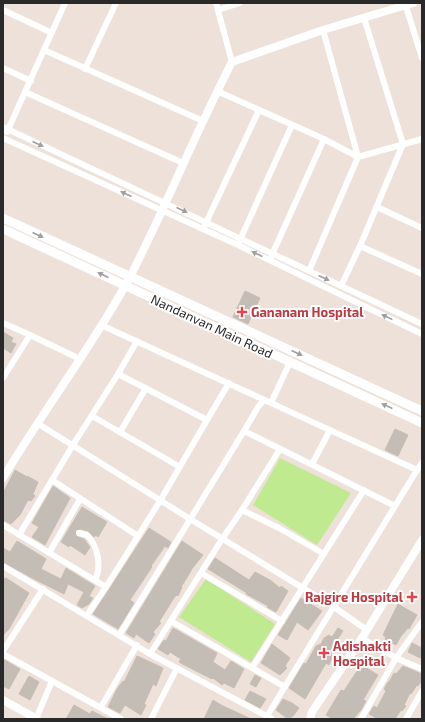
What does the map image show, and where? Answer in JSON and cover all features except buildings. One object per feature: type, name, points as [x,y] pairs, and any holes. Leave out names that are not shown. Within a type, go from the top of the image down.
[{"type":"main road","points":[[3,218],[422,411]]},
{"type":"main road","name":"Nandanvan Main Road","points":[[3,228],[422,423]]},
{"type":"street","points":[[65,3],[31,80],[6,129],[4,139],[164,207],[206,222],[422,324]]},
{"type":"street","points":[[86,69],[116,3]]},
{"type":"street","points":[[3,478],[126,286],[232,62],[216,3]]},
{"type":"street","points":[[218,10],[240,3]]},
{"type":"street","points":[[232,62],[323,30],[408,4],[422,58]]},
{"type":"street","points":[[3,10],[52,33]]},
{"type":"street","points":[[341,286],[360,246],[403,144],[364,18]]},
{"type":"street","points":[[308,271],[358,157],[323,30]]},
{"type":"street","points":[[44,50],[203,121]]},
{"type":"street","points":[[3,68],[31,80]]},
{"type":"street","points":[[217,91],[324,139],[358,157],[422,139]]},
{"type":"street","points":[[25,92],[183,163]]},
{"type":"street","points":[[202,229],[259,110]]},
{"type":"street","points":[[238,245],[292,125]]},
{"type":"street","points":[[6,129],[164,207],[202,229],[270,260],[422,334]]},
{"type":"street","points":[[270,260],[324,139]]},
{"type":"street","points":[[377,207],[422,228]]},
{"type":"street","points":[[360,246],[422,274]]},
{"type":"street","points":[[3,323],[80,359]]},
{"type":"street","points":[[101,325],[417,470]]},
{"type":"street","points":[[3,378],[30,335]]},
{"type":"street","points":[[19,535],[137,341]]},
{"type":"street","points":[[271,403],[290,362]]},
{"type":"street","points":[[118,374],[207,420]]},
{"type":"street","points":[[87,615],[138,536],[229,384]]},
{"type":"street","points":[[120,432],[146,388]]},
{"type":"street","points":[[120,634],[264,400]]},
{"type":"street","points":[[92,416],[180,467]]},
{"type":"street","points":[[37,423],[334,607],[367,630]]},
{"type":"street","points":[[312,464],[330,430]]},
{"type":"street","points":[[244,431],[395,506]]},
{"type":"street","points":[[150,654],[280,449]]},
{"type":"street","points":[[3,567],[120,634],[150,654],[270,718],[285,687],[422,463]]},
{"type":"street","points":[[52,480],[138,536]]},
{"type":"street","points":[[252,668],[364,490]]},
{"type":"street","points":[[49,553],[80,499]]},
{"type":"street","points":[[242,510],[279,528],[324,554]]},
{"type":"street","points":[[3,526],[106,587]]},
{"type":"street","points":[[80,533],[87,535],[95,548],[99,569],[95,580]]},
{"type":"street","points":[[310,719],[312,712],[362,638],[422,540]]},
{"type":"street","points":[[201,573],[282,621]]},
{"type":"street","points":[[3,650],[43,589]]},
{"type":"street","points":[[171,621],[285,687]]},
{"type":"street","points":[[361,719],[396,658],[422,622]]},
{"type":"street","points":[[362,638],[396,658],[422,669]]},
{"type":"street","points":[[100,707],[137,645]]},
{"type":"street","points":[[3,654],[121,719]]},
{"type":"street","points":[[151,719],[177,668]]},
{"type":"street","points":[[3,700],[36,719],[52,681]]},
{"type":"street","points":[[406,719],[422,691]]},
{"type":"green space","points":[[280,458],[351,493],[317,545],[253,505]]},
{"type":"green space","points":[[206,579],[275,624],[251,662],[179,617]]},
{"type":"place","name":"Gananam Hospital","points":[[242,312]]},
{"type":"place","name":"Rajgire Hospital","points":[[412,597]]},
{"type":"place","name":"Adishakti Hospital","points":[[324,653]]}]
